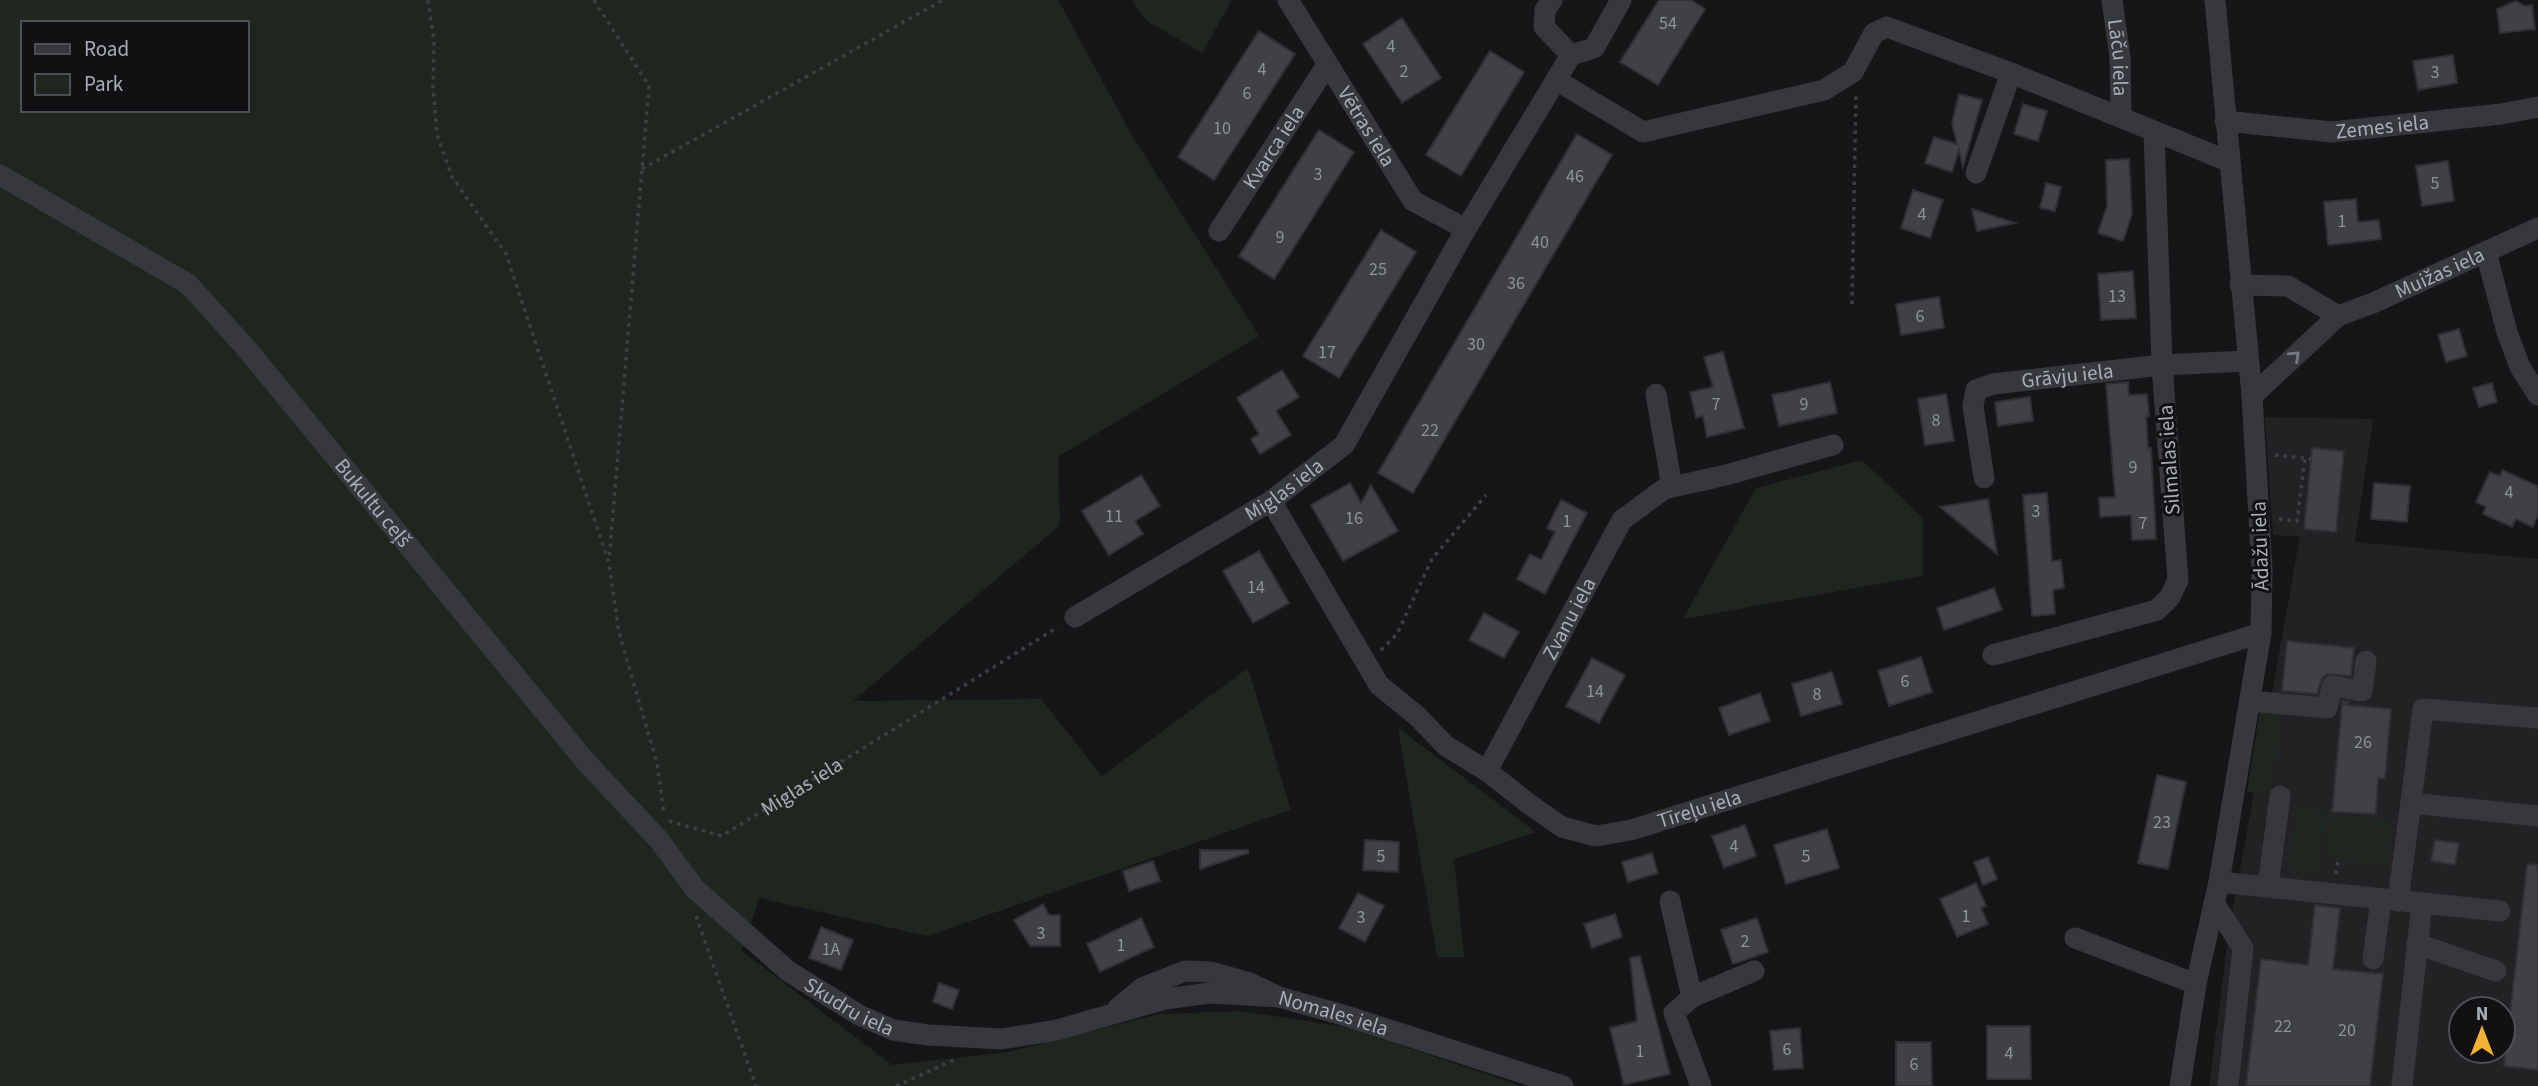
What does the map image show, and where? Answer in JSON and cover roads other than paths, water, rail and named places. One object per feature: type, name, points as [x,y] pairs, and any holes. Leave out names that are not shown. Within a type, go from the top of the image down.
[{"type":"street","name":"Vētras iela","points":[[1288,0],[1413,201],[1466,229]]},
{"type":"street","points":[[1552,0],[1545,10],[1544,27],[1571,55],[1594,48],[1621,0]]},
{"type":"street","name":"Lāču iela","points":[[2112,0],[2120,57],[2121,116]]},
{"type":"street","name":"Ādažu iela","points":[[2180,1086],[2196,984],[2219,882],[2261,633],[2262,570],[2252,396],[2215,0]]},
{"type":"street","points":[[1556,80],[1643,132],[1824,90],[1853,72],[1874,33],[1888,27],[2121,116],[2228,161]]},
{"type":"street","name":"Miglas iela","points":[[1075,617],[1271,501],[1344,445],[1466,229],[1571,55]]},
{"type":"street","name":"Kvarca iela","points":[[1219,231],[1327,65]]},
{"type":"street","points":[[1976,173],[2011,73]]},
{"type":"street","name":"Zemes iela","points":[[2225,121],[2332,132],[2501,114],[2538,107]]},
{"type":"street","name":"Silmalas iela","points":[[1993,655],[2157,610],[2170,597],[2178,580],[2162,365],[2154,131]]},
{"type":"street","name":"Bukultu ceļš","points":[[0,175],[188,284],[246,348],[586,762],[659,840],[695,889]]},
{"type":"street","name":"Muižas iela","points":[[2252,396],[2338,316],[2373,303],[2538,228]]},
{"type":"street","points":[[2486,252],[2507,332],[2520,367],[2538,395]]},
{"type":"street","points":[[2240,285],[2288,286],[2338,316]]},
{"type":"street","name":"Grāvju iela","points":[[1984,478],[1973,406],[1976,390],[1993,384],[2162,365],[2248,361]]},
{"type":"street","points":[[1656,394],[1672,487]]},
{"type":"street","name":"Zvanu iela","points":[[1487,771],[1622,520],[1664,489],[1833,445]]},
{"type":"street","name":"Tīreļu iela","points":[[1271,501],[1379,685],[1417,716],[1446,746],[1487,771],[1562,827],[1596,836],[1631,830],[2261,633]]},
{"type":"street","points":[[2250,701],[2327,708],[2332,686],[2362,691],[2366,661]]},
{"type":"street","points":[[2373,959],[2411,803],[2423,709],[2538,718]]},
{"type":"street","points":[[2268,887],[2280,796]]},
{"type":"street","points":[[2411,803],[2538,816]]},
{"type":"street","points":[[2219,882],[2500,911]]},
{"type":"street","name":"Skudru iela","points":[[695,889],[788,971],[859,1015],[893,1030],[1001,1039],[1058,1030],[1111,1013]]},
{"type":"street","points":[[1670,901],[1692,997]]},
{"type":"street","points":[[2214,903],[2243,948],[2228,1086]]},
{"type":"street","points":[[2402,1086],[2422,903]]},
{"type":"street","points":[[2075,938],[2196,984]]},
{"type":"street","points":[[2417,944],[2496,971]]},
{"type":"street","points":[[1701,1086],[1674,1013],[1692,997],[1754,971]]},
{"type":"street","name":"Nomales iela","points":[[1111,1013],[1165,999],[1210,993],[1279,997],[1563,1086]]}]
